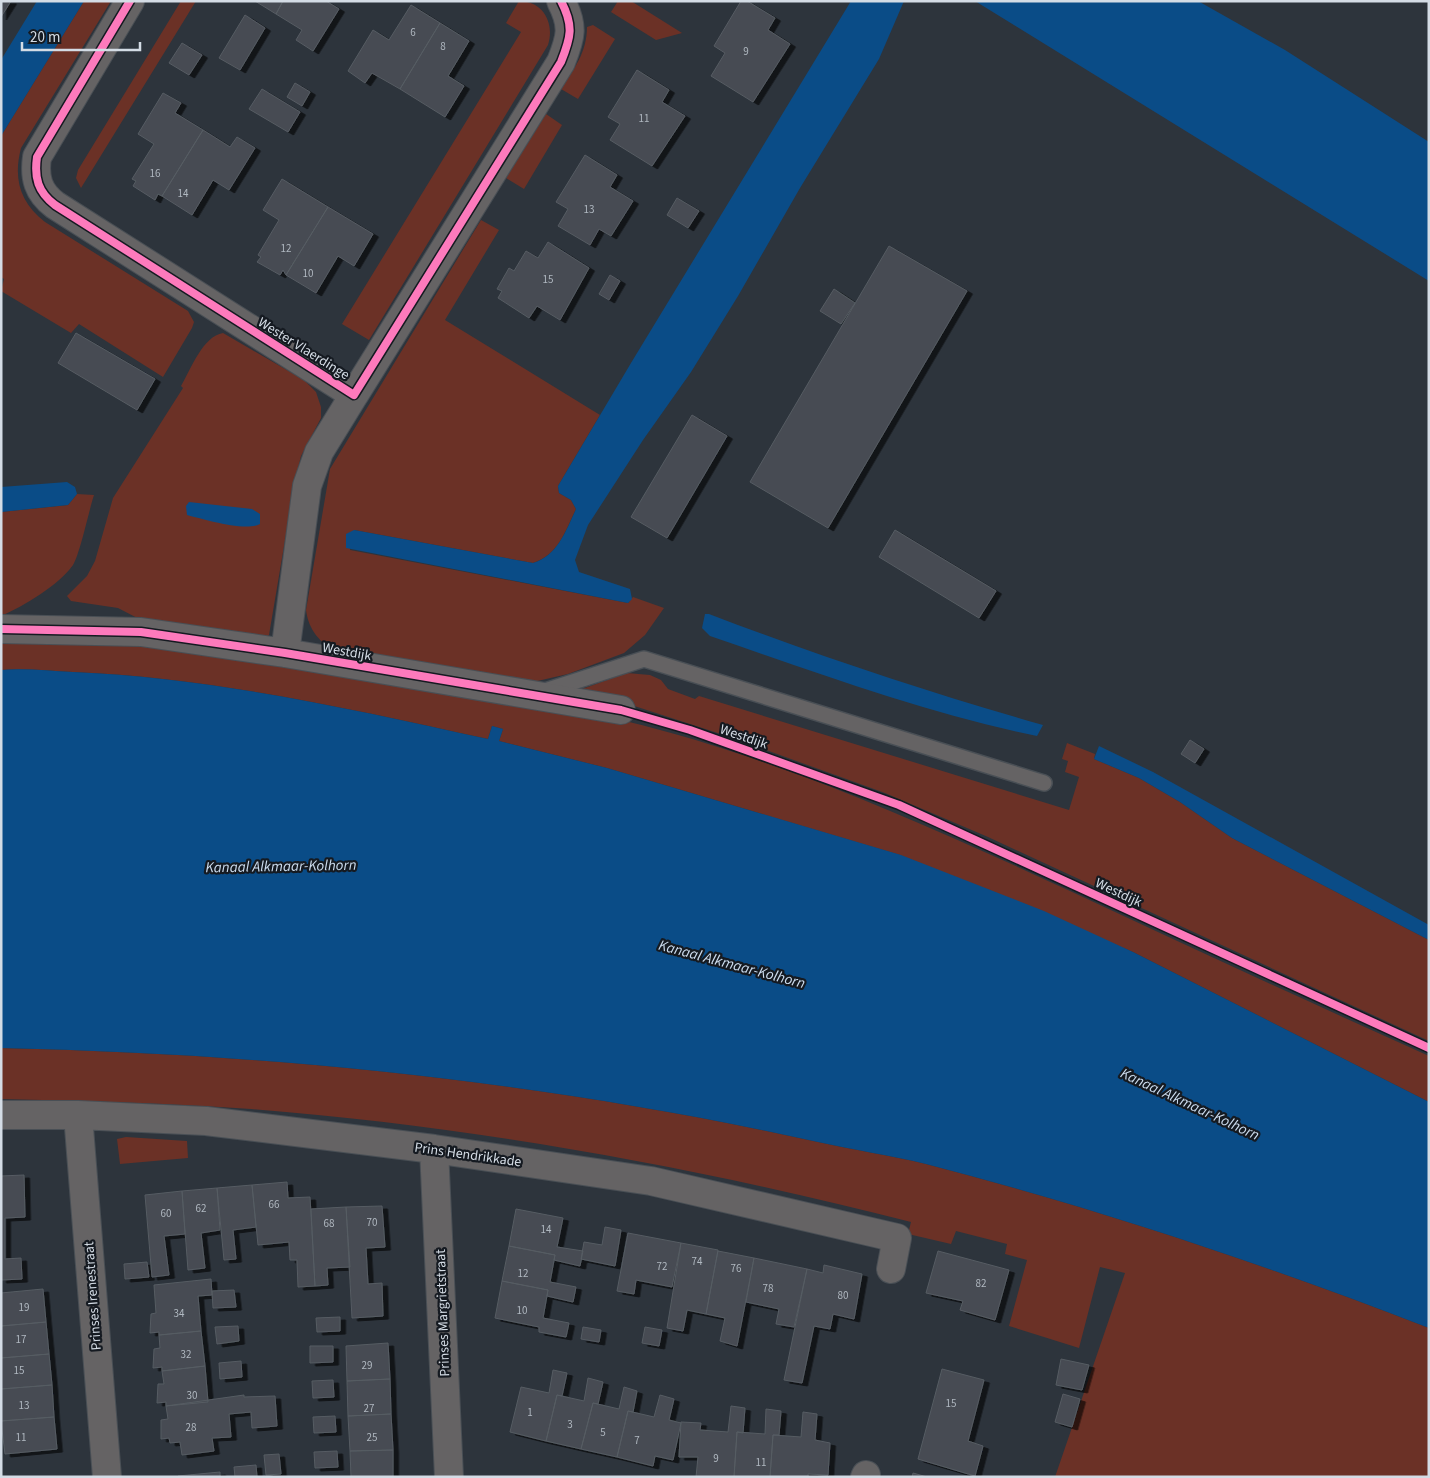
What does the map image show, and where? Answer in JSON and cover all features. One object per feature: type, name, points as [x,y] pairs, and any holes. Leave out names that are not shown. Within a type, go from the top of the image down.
[{"type":"street","name":"Wester Vlaerdinge","points":[[130,1],[37,157],[35,172],[39,187],[44,196],[55,205],[354,395]]},
{"type":"street","name":"Wester Vlaerdinge","points":[[285,652],[308,486],[319,452],[561,62],[570,39],[569,17],[561,1]]},
{"type":"street","name":"Westdijk","points":[[1,630],[141,632],[285,652],[622,710]]},
{"type":"street","name":"Prins Hendrikkade","points":[[1,1115],[78,1115],[206,1121],[434,1149],[651,1181],[897,1238],[891,1269]]},
{"type":"street","name":"Prinses Irenestraat","points":[[78,1115],[107,1477]]},
{"type":"street","name":"Prinses Margrietstraat","points":[[434,1149],[449,1477]]},
{"type":"lane","points":[[531,695],[644,659],[1044,783]]},
{"type":"shaded area","points":[[84,1],[111,1],[21,148],[18,180],[24,198],[36,214],[45,222],[188,311],[194,322],[192,328],[163,377],[79,324],[71,333],[1,291],[4,279],[1,277],[1,136]]},
{"type":"shaded area","points":[[181,1],[196,1],[81,188],[76,178],[78,170]]},
{"type":"shaded area","points":[[519,1],[535,5],[545,15],[550,29],[548,45],[369,340],[342,324],[521,32],[506,23]]},
{"type":"shaded area","points":[[618,1],[631,1],[682,33],[656,40],[611,12]]},
{"type":"shaded area","points":[[593,25],[615,39],[578,99],[561,89],[582,52],[587,27]]},
{"type":"shaded area","points":[[546,114],[562,125],[524,189],[506,178]]},
{"type":"shaded area","points":[[481,220],[499,230],[445,320],[600,415],[558,486],[559,493],[571,500],[576,509],[560,542],[549,554],[533,563],[354,530],[350,550],[628,603],[633,597],[664,608],[645,635],[624,653],[568,674],[533,682],[337,653],[325,644],[312,630],[306,610],[330,469]]},
{"type":"shaded area","points":[[223,333],[304,380],[316,392],[321,407],[321,418],[301,456],[295,481],[269,635],[266,638],[147,623],[118,608],[71,601],[67,596],[87,576],[95,561],[113,498],[183,388],[181,386],[198,354],[209,340]]},
{"type":"shaded area","points":[[77,494],[94,495],[73,565],[67,573],[50,587],[20,607],[1,616],[1,512],[68,505]]},
{"type":"shaded area","points":[[1,639],[167,645],[625,721],[739,754],[852,795],[962,842],[1429,1056],[1429,1102],[1133,952],[900,855],[607,768],[499,741],[503,729],[492,726],[488,739],[334,706],[230,688],[126,675],[19,669],[1,670]]},
{"type":"shaded area","points":[[627,673],[650,675],[661,680],[668,689],[695,699],[699,696],[1069,810],[1079,777],[1065,772],[1068,761],[1062,759],[1067,743],[1095,754],[1094,759],[1139,778],[1180,802],[1232,838],[1429,940],[1429,1041],[988,837],[885,793],[730,737],[582,689]]},
{"type":"shaded area","points":[[1,1048],[207,1057],[412,1075],[514,1087],[717,1121],[899,1158],[1053,1199],[1179,1238],[1367,1304],[1429,1328],[1429,1477],[1055,1477],[1125,1273],[1100,1267],[1079,1348],[1009,1326],[1027,1260],[1005,1254],[1007,1244],[956,1231],[951,1244],[908,1234],[911,1222],[749,1184],[583,1151],[417,1126],[251,1109],[95,1101],[1,1099]]},
{"type":"shaded area","points":[[126,1137],[187,1141],[188,1158],[120,1164],[117,1139]]},
{"type":"water","points":[[37,1],[84,1],[1,136],[1,60]]},
{"type":"water","points":[[851,1],[904,1],[879,59],[691,372],[643,440],[588,525],[575,560],[579,572],[630,589],[632,599],[628,603],[346,548],[346,534],[354,530],[533,563],[541,560],[555,549],[576,509],[571,500],[559,493],[558,486]]},
{"type":"water","points":[[975,1],[1198,1],[1285,50],[1429,142],[1429,281]]},
{"type":"water","points":[[67,482],[75,487],[77,494],[68,505],[1,512],[1,487]]},
{"type":"water","points":[[189,502],[252,509],[260,514],[260,524],[245,527],[235,526],[187,515],[186,506]]},
{"type":"water","points":[[705,614],[875,673],[1043,725],[1037,736],[996,727],[913,704],[832,678],[710,636],[702,628]]},
{"type":"water","name":"Kanaal Alkmaar-Kolhorn","points":[[19,669],[126,675],[230,688],[334,706],[488,739],[492,726],[503,729],[499,741],[607,768],[901,855],[1044,911],[1133,952],[1429,1102],[1429,1328],[1367,1304],[1179,1238],[1053,1199],[912,1161],[717,1121],[514,1087],[412,1075],[207,1057],[1,1048],[1,670]]},
{"type":"water","points":[[1099,746],[1153,772],[1429,925],[1429,940],[1232,838],[1180,802],[1139,778],[1094,759]]},
{"type":"building","points":[[1,1],[11,1],[1,17]]},
{"type":"building","points":[[255,1],[283,1],[276,14]]},
{"type":"building","points":[[283,1],[326,1],[339,9],[313,51],[296,40],[302,30],[276,14]]},
{"type":"building","points":[[741,1],[747,1],[775,18],[768,30],[790,44],[753,102],[711,76],[725,53],[714,46]]},
{"type":"building","points":[[411,5],[440,23],[400,89],[372,73],[365,83],[348,71],[373,30],[389,40]]},
{"type":"building","points":[[245,15],[265,28],[240,70],[219,58]]},
{"type":"building","points":[[440,23],[469,41],[448,76],[464,86],[445,117],[400,89]]},
{"type":"building","points":[[182,43],[202,55],[189,75],[169,63]]},
{"type":"building","points":[[637,70],[669,90],[662,102],[685,116],[652,166],[610,140],[620,124],[608,117]]},
{"type":"building","points":[[295,83],[310,92],[302,106],[287,97]]},
{"type":"building","points":[[262,89],[300,112],[288,132],[249,109]]},
{"type":"building","points":[[163,93],[181,103],[175,113],[203,130],[162,196],[158,194],[155,200],[133,186],[136,181],[132,179],[154,144],[138,134]]},
{"type":"building","points":[[203,130],[230,147],[237,137],[255,148],[229,190],[213,180],[192,215],[162,196]]},
{"type":"building","points":[[585,155],[617,175],[610,187],[633,201],[611,236],[599,229],[590,245],[558,226],[568,209],[556,202]]},
{"type":"building","points":[[282,179],[328,207],[286,275],[283,270],[280,275],[257,262],[261,257],[258,255],[279,220],[263,210]]},
{"type":"building","points":[[677,198],[699,211],[688,228],[667,215]]},
{"type":"building","points":[[328,207],[373,234],[354,266],[338,256],[316,293],[286,275]]},
{"type":"building","points":[[548,242],[589,268],[560,320],[537,306],[529,318],[498,298],[502,291],[497,289],[509,268],[514,271],[526,251],[538,258]]},
{"type":"building","points":[[889,246],[967,291],[828,528],[750,482]]},
{"type":"building","points":[[610,275],[620,281],[609,300],[599,294]]},
{"type":"building","points":[[834,289],[855,303],[841,324],[820,311]]},
{"type":"building","points":[[76,333],[155,379],[137,410],[58,363]]},
{"type":"building","points":[[692,415],[727,436],[667,538],[631,517]]},
{"type":"building","points":[[895,530],[996,591],[979,618],[879,557]]},
{"type":"building","points":[[1190,740],[1204,749],[1195,763],[1181,754]]},
{"type":"building","points":[[24,1175],[25,1217],[5,1218],[5,1259],[21,1258],[22,1279],[1,1280],[1,1176]]},
{"type":"building","points":[[287,1182],[288,1198],[310,1197],[315,1286],[298,1287],[297,1260],[290,1260],[289,1242],[258,1245],[252,1185]]},
{"type":"building","points":[[252,1185],[256,1227],[233,1230],[236,1259],[224,1260],[217,1188]]},
{"type":"building","points":[[217,1188],[220,1230],[201,1233],[205,1268],[188,1270],[182,1191]]},
{"type":"building","points":[[182,1191],[185,1234],[164,1236],[169,1275],[152,1277],[145,1195]]},
{"type":"building","points":[[382,1206],[385,1247],[366,1248],[368,1284],[382,1283],[383,1316],[352,1318],[346,1207]]},
{"type":"building","points":[[346,1207],[350,1267],[327,1268],[328,1285],[315,1286],[311,1209]]},
{"type":"building","points":[[516,1209],[563,1218],[557,1247],[583,1251],[580,1266],[554,1260],[555,1255],[509,1246]]},
{"type":"building","points":[[605,1227],[621,1230],[615,1266],[581,1259],[584,1242],[602,1245]]},
{"type":"building","points":[[628,1233],[681,1243],[672,1287],[636,1280],[634,1294],[617,1291]]},
{"type":"building","points":[[681,1243],[718,1250],[706,1314],[687,1310],[683,1331],[667,1328]]},
{"type":"building","points":[[509,1246],[555,1255],[550,1282],[576,1287],[573,1302],[547,1296],[548,1290],[502,1281]]},
{"type":"building","points":[[718,1251],[754,1258],[737,1346],[720,1341],[725,1318],[706,1314]]},
{"type":"building","points":[[938,1251],[1009,1270],[995,1320],[960,1310],[963,1301],[926,1293]]},
{"type":"building","points":[[754,1258],[807,1269],[794,1327],[776,1324],[779,1309],[746,1302]]},
{"type":"building","points":[[147,1262],[149,1277],[125,1279],[124,1264]]},
{"type":"building","points":[[824,1265],[862,1274],[854,1319],[833,1314],[830,1329],[814,1326],[802,1383],[784,1380],[807,1269],[823,1273]]},
{"type":"building","points":[[211,1279],[212,1295],[198,1296],[201,1331],[159,1335],[159,1332],[150,1333],[151,1314],[156,1313],[154,1285]]},
{"type":"building","points":[[502,1281],[548,1290],[543,1318],[569,1323],[566,1337],[539,1332],[539,1327],[495,1318]]},
{"type":"building","points":[[43,1289],[46,1322],[1,1326],[1,1293]]},
{"type":"building","points":[[234,1290],[236,1307],[213,1308],[212,1291]]},
{"type":"building","points":[[340,1317],[340,1331],[317,1332],[316,1318]]},
{"type":"building","points":[[46,1322],[49,1354],[1,1358],[1,1326]]},
{"type":"building","points":[[238,1326],[239,1341],[217,1344],[215,1327]]},
{"type":"building","points":[[583,1327],[601,1330],[599,1342],[581,1339]]},
{"type":"building","points":[[645,1327],[662,1330],[659,1346],[642,1343]]},
{"type":"building","points":[[201,1331],[205,1366],[162,1371],[162,1367],[153,1368],[154,1349],[160,1348],[159,1335]]},
{"type":"building","points":[[388,1343],[390,1379],[347,1381],[346,1346]]},
{"type":"building","points":[[310,1346],[333,1346],[333,1362],[310,1363]]},
{"type":"building","points":[[49,1354],[52,1385],[1,1389],[1,1358]]},
{"type":"building","points":[[1061,1359],[1089,1365],[1082,1390],[1056,1385]]},
{"type":"building","points":[[241,1361],[242,1377],[220,1379],[219,1363]]},
{"type":"building","points":[[205,1366],[208,1402],[166,1406],[166,1402],[157,1403],[158,1384],[164,1384],[162,1371]]},
{"type":"building","points":[[942,1369],[984,1380],[968,1441],[983,1446],[975,1476],[918,1459]]},
{"type":"building","points":[[553,1370],[567,1373],[562,1396],[557,1395],[546,1441],[510,1432],[521,1387],[549,1393]]},
{"type":"building","points":[[588,1378],[603,1382],[598,1404],[593,1403],[581,1449],[546,1441],[557,1395],[584,1401]]},
{"type":"building","points":[[390,1379],[391,1414],[348,1416],[347,1381]]},
{"type":"building","points":[[333,1380],[334,1397],[313,1398],[312,1381]]},
{"type":"building","points":[[52,1385],[54,1417],[1,1421],[1,1389]]},
{"type":"building","points":[[624,1387],[637,1391],[633,1412],[628,1411],[617,1457],[581,1449],[593,1403],[619,1409]]},
{"type":"building","points":[[1063,1394],[1080,1399],[1072,1427],[1055,1422]]},
{"type":"building","points":[[244,1395],[244,1397],[275,1396],[277,1426],[252,1428],[251,1412],[229,1414],[231,1437],[212,1438],[214,1451],[182,1455],[180,1442],[170,1443],[169,1438],[161,1439],[161,1420],[168,1419],[166,1406]]},
{"type":"building","points":[[660,1395],[674,1399],[669,1420],[681,1423],[673,1460],[655,1456],[653,1466],[617,1457],[628,1411],[654,1417]]},
{"type":"building","points":[[731,1406],[745,1408],[743,1433],[737,1432],[734,1477],[696,1477],[698,1457],[679,1457],[681,1422],[701,1423],[700,1430],[728,1432]]},
{"type":"building","points":[[766,1409],[781,1411],[779,1435],[773,1435],[770,1477],[734,1477],[737,1432],[765,1434]]},
{"type":"building","points":[[803,1412],[817,1414],[815,1440],[830,1443],[828,1475],[808,1474],[808,1477],[770,1477],[773,1435],[801,1437]]},
{"type":"building","points":[[391,1414],[393,1450],[350,1451],[348,1416]]},
{"type":"building","points":[[335,1416],[336,1432],[314,1433],[313,1417]]},
{"type":"building","points":[[54,1417],[57,1449],[5,1454],[1,1421]]},
{"type":"building","points":[[393,1450],[393,1477],[351,1477],[350,1451]]},
{"type":"building","points":[[337,1451],[338,1467],[315,1468],[314,1452]]},
{"type":"building","points":[[279,1454],[281,1474],[266,1475],[264,1455]]},
{"type":"building","points":[[256,1465],[257,1477],[235,1477],[234,1467]]},
{"type":"building","points":[[220,1472],[220,1477],[178,1477],[178,1476]]},
{"type":"building","points":[[913,1473],[927,1477],[912,1477]]},
{"type":"cycle path","points":[[130,1],[37,157],[36,172],[41,190],[55,205],[354,395],[561,62],[570,32],[568,18],[561,1]]},
{"type":"cycle path","points":[[1,629],[141,632],[285,653],[621,710],[690,730],[899,805],[1429,1048]]}]
